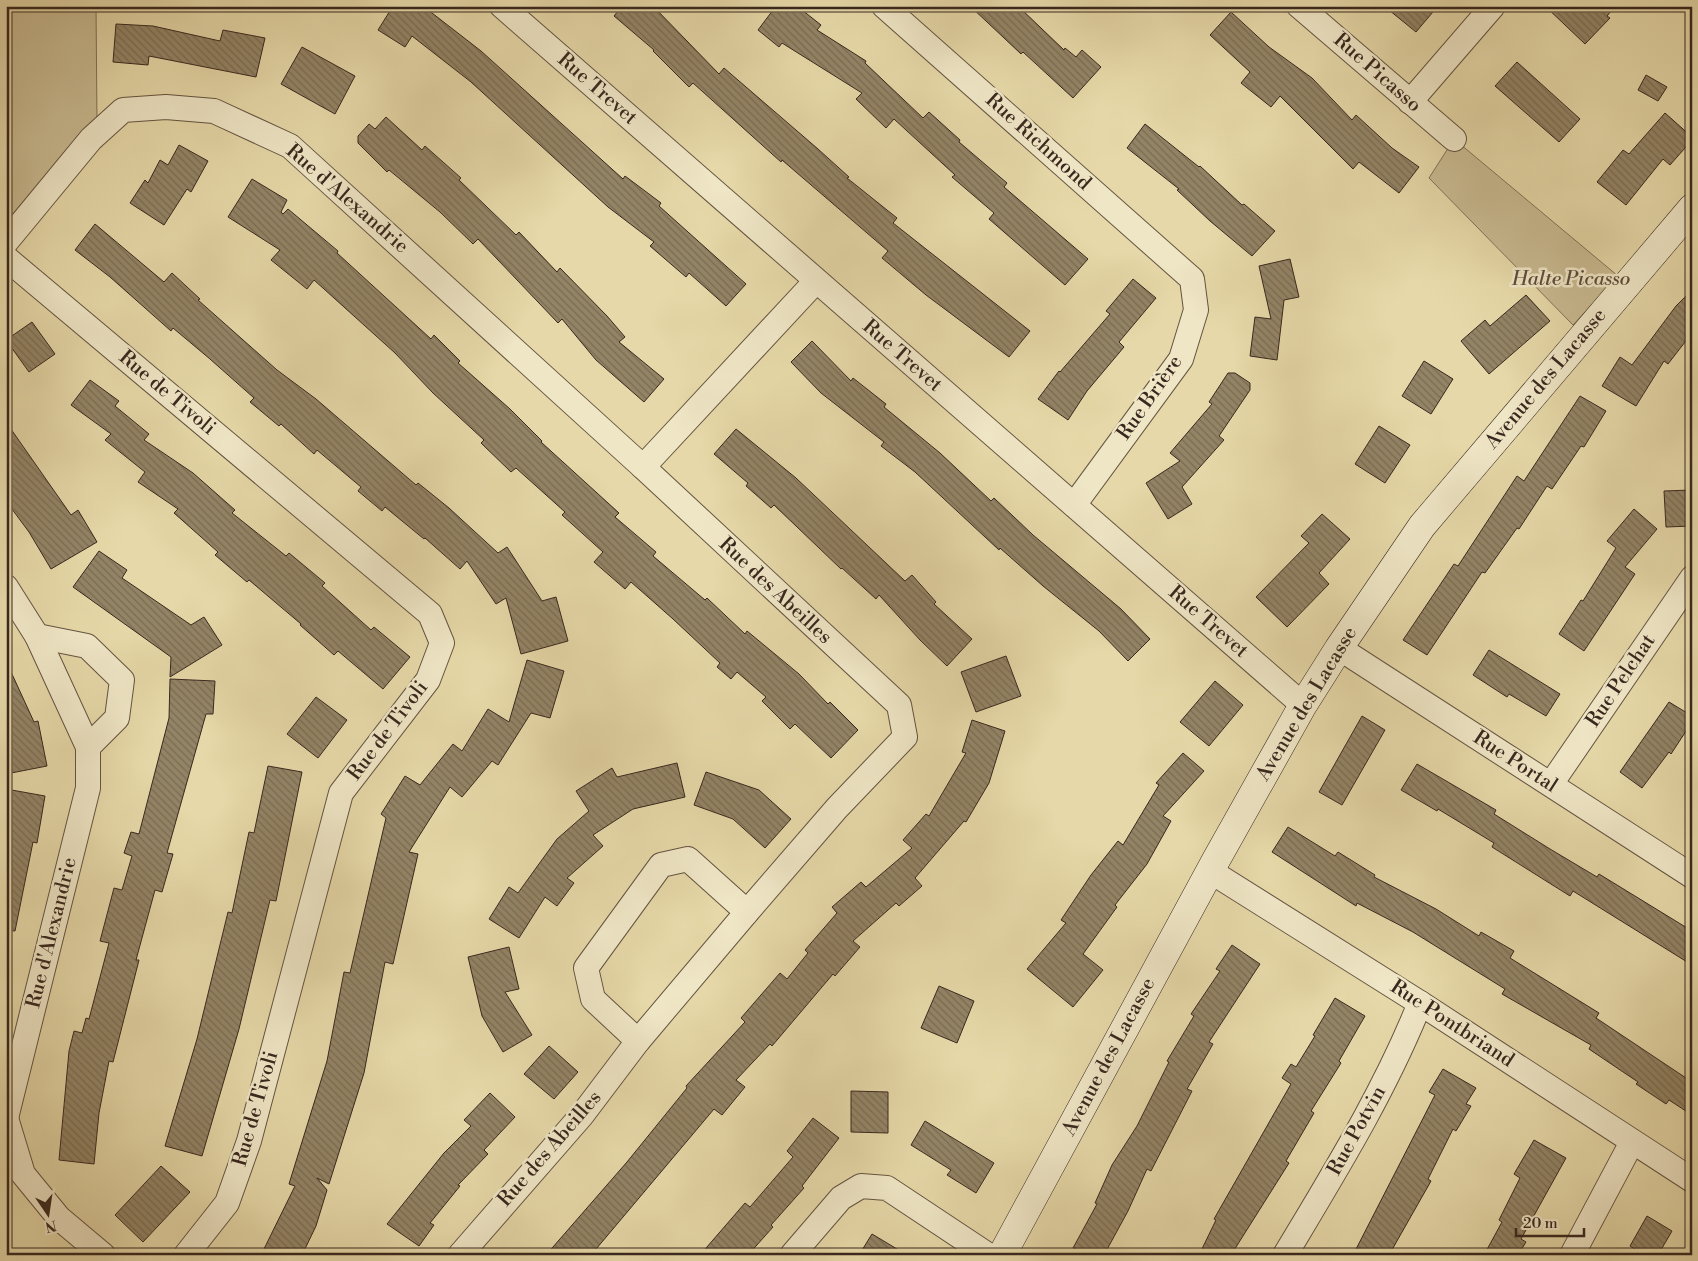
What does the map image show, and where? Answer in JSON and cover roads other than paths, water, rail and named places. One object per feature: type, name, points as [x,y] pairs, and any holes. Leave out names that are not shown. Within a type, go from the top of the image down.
[{"type":"street","name":"Rue Trevet","points":[[502,6],[1303,705]]},
{"type":"street","name":"Rue Richmond","points":[[884,6],[1192,279]]},
{"type":"street","name":"Rue Picasso","points":[[1300,6],[1454,140]]},
{"type":"street","points":[[1410,102],[1493,6]]},
{"type":"street","name":"Rue d'Alexandrie","points":[[6,242],[91,139],[123,110],[166,107],[214,111],[290,146],[643,467]]},
{"type":"street","name":"Avenue des Lacasse","points":[[1002,1255],[1210,871],[1303,705],[1339,648],[1422,526],[1692,208]]},
{"type":"street","name":"Rue de Tivoli","points":[[6,258],[430,614],[442,644],[428,680],[341,793],[249,1140],[227,1203],[186,1255]]},
{"type":"street","name":"Rue Brière","points":[[1074,505],[1181,360],[1196,310],[1192,279]]},
{"type":"street","points":[[643,467],[816,281]]},
{"type":"street","name":"Rue des Abeilles","points":[[460,1255],[582,1115],[638,1041],[747,912],[837,808],[905,738],[899,705],[643,467]]},
{"type":"street","name":"Rue Pelchat","points":[[1551,784],[1692,578]]},
{"type":"street","name":"Rue d'Alexandrie","points":[[6,587],[38,636],[88,747],[88,788],[6,1118],[23,1174],[59,1218],[103,1255]]},
{"type":"street","points":[[38,636],[87,646],[122,680],[117,718],[88,747]]},
{"type":"street","name":"Rue Portal","points":[[1339,648],[1692,876]]},
{"type":"street","points":[[638,1041],[593,999],[586,968],[661,865],[688,859],[747,912]]},
{"type":"street","name":"Rue Pontbriand","points":[[1210,871],[1420,1003],[1692,1180]]},
{"type":"street","name":"Rue Potvin","points":[[1286,1255],[1348,1149],[1403,1046],[1420,1003]]},
{"type":"street","points":[[1572,1255],[1632,1142]]},
{"type":"street","points":[[792,1255],[841,1198],[862,1186],[887,1188],[988,1255]]},
{"type":"park label","name":"Halte Picasso","points":[[1571,279]]}]
